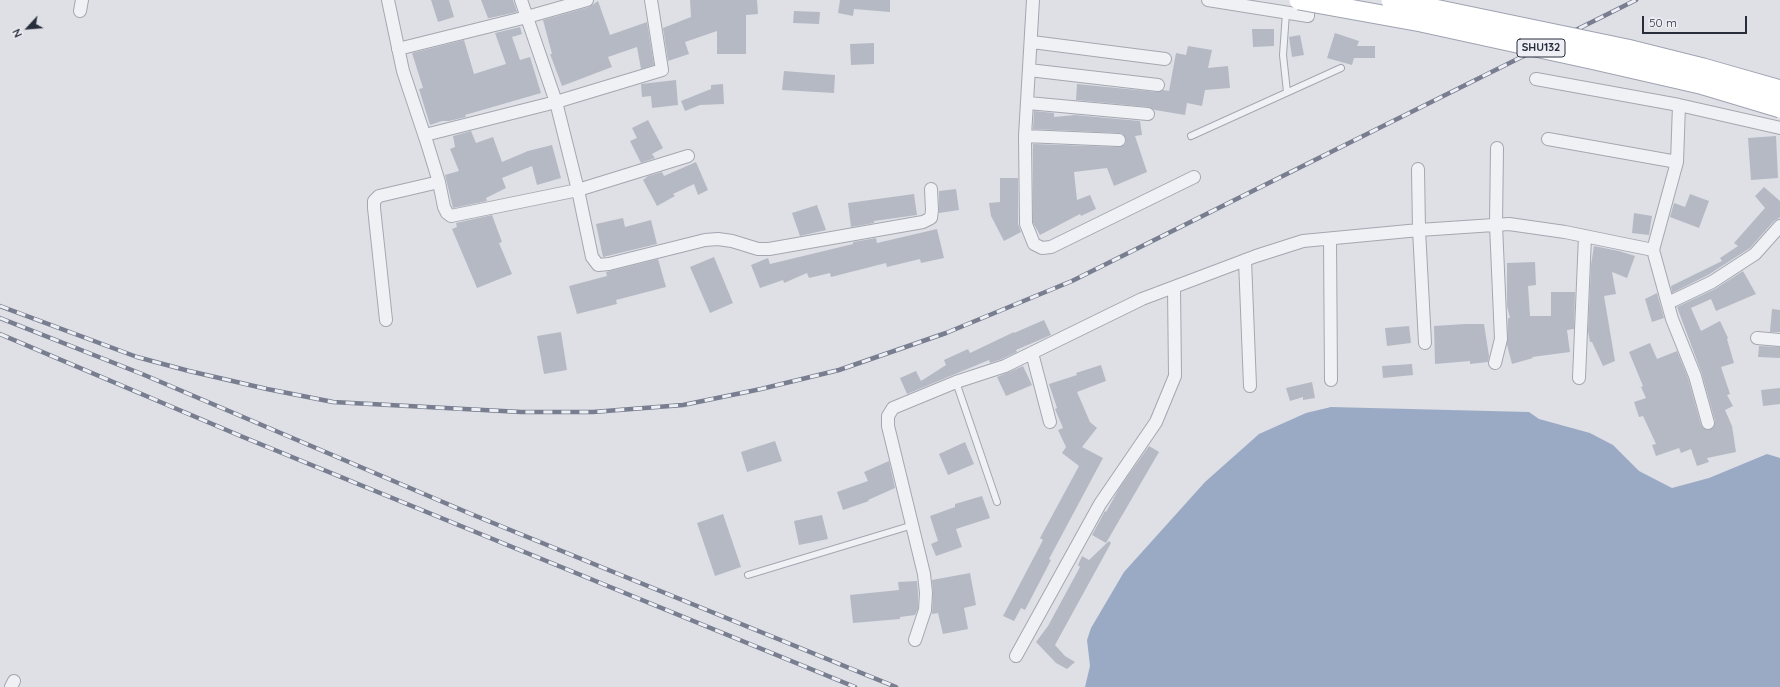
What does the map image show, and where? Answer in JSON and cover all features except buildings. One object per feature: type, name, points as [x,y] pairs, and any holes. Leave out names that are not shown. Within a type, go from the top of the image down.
[{"type":"main road","name":"SHU132","points":[[1391,0],[1627,49],[1703,68],[1780,90]]},
{"type":"main road","name":"SHU132","points":[[1292,6],[1421,22],[1700,84],[1780,108]]},
{"type":"street","points":[[388,0],[403,71],[425,135],[439,182],[444,207],[446,213],[451,216],[578,190],[688,156]]},
{"type":"street","points":[[522,0],[556,102],[578,190],[592,257],[598,265],[609,264],[705,240],[732,240],[758,249],[770,249],[923,222],[931,218],[931,189]]},
{"type":"street","points":[[398,49],[527,17],[587,0]]},
{"type":"street","points":[[425,135],[556,102],[662,70],[651,0]]},
{"type":"street","points":[[1033,0],[1032,42],[1025,136],[1026,224],[1034,244],[1042,248],[1051,247],[1194,177]]},
{"type":"street","points":[[1208,0],[1292,6],[1308,16],[1308,0]]},
{"type":"street","points":[[1430,0],[1439,0]]},
{"type":"street","points":[[1032,42],[1165,60]]},
{"type":"street","points":[[1728,67],[1780,83]]},
{"type":"street","points":[[1029,70],[1158,85]]},
{"type":"street","points":[[1536,80],[1679,105],[1780,128]]},
{"type":"street","points":[[1028,103],[1148,114]]},
{"type":"street","points":[[1679,105],[1676,162],[1653,250],[1672,319],[1695,376],[1708,423]]},
{"type":"street","points":[[1025,136],[1119,140]]},
{"type":"street","points":[[1548,139],[1676,162]]},
{"type":"street","points":[[1495,363],[1501,339],[1496,225],[1497,148]]},
{"type":"street","points":[[1418,169],[1419,230],[1425,343]]},
{"type":"street","points":[[386,320],[374,201],[379,196],[439,182]]},
{"type":"street","points":[[914,640],[925,610],[926,593],[924,574],[913,525],[888,426],[888,416],[893,408],[956,382],[1004,366],[1142,300],[1246,260],[1303,241],[1419,230],[1509,224],[1585,236],[1653,250]]},
{"type":"street","points":[[1668,303],[1712,282],[1755,254],[1780,226]]},
{"type":"street","points":[[1579,378],[1585,236]]},
{"type":"street","points":[[1330,239],[1331,380]]},
{"type":"street","points":[[1246,260],[1250,386]]},
{"type":"street","points":[[1016,656],[1100,504],[1156,422],[1175,376],[1174,287]]},
{"type":"street","points":[[1757,338],[1780,340]]},
{"type":"street","points":[[1032,353],[1050,422]]},
{"type":"lane","points":[[1287,92],[1283,55],[1292,6]]},
{"type":"lane","points":[[1192,136],[1341,68]]},
{"type":"lane","points":[[956,382],[997,502]]},
{"type":"lane","points":[[748,575],[913,525]]},
{"type":"water","points":[[1331,407],[1529,412],[1539,419],[1590,433],[1613,445],[1639,471],[1672,488],[1709,478],[1767,454],[1780,458],[1780,687],[1085,687],[1090,666],[1087,640],[1091,628],[1124,572],[1205,482],[1259,434],[1306,413]]},
{"type":"railway","points":[[0,306],[137,357],[267,389],[333,402],[521,412],[593,412],[683,405],[761,389],[839,370],[946,333],[1072,281],[1636,0]]},
{"type":"railway","points":[[0,318],[142,374],[471,514],[896,687]]},
{"type":"railway","points":[[0,334],[243,437],[855,687]]}]
